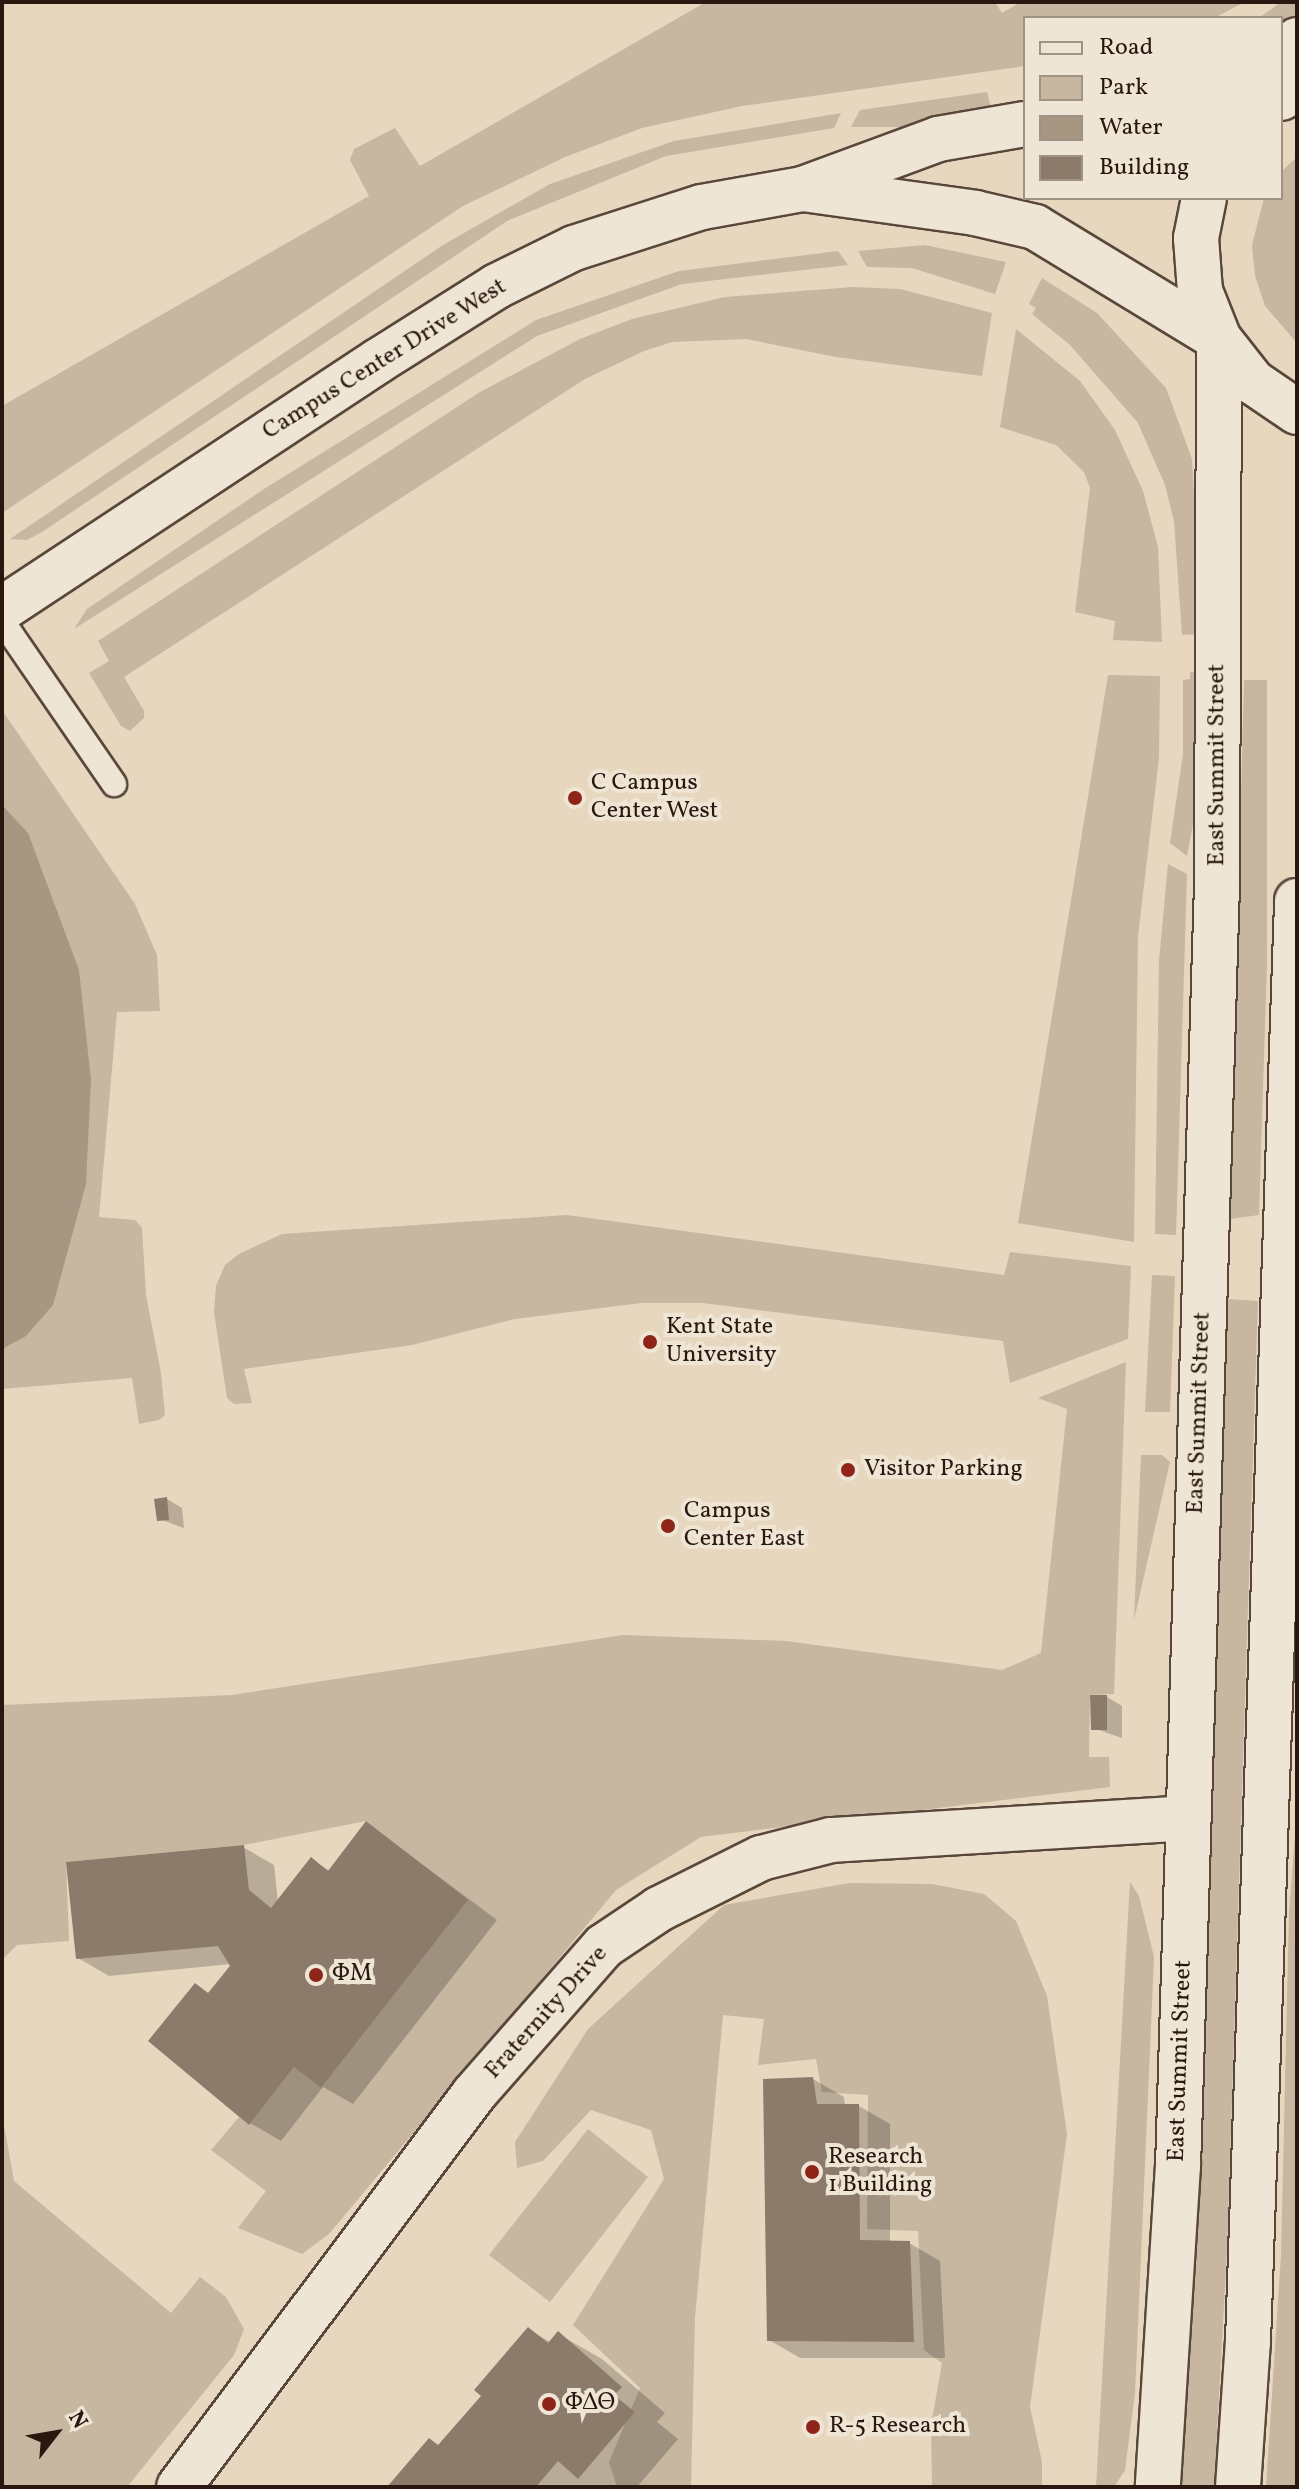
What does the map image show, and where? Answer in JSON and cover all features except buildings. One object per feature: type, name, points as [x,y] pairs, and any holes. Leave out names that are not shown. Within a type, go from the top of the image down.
[{"type":"main road","points":[[803,189],[938,139],[1023,124]]},
{"type":"main road","points":[[803,189],[975,213],[1035,227],[1219,339]]},
{"type":"main road","name":"Campus Center Drive West","points":[[2,609],[497,286],[574,248],[638,225],[702,207],[803,189]]},
{"type":"main road","points":[[1204,200],[1196,238],[1200,291],[1219,339],[1253,382],[1297,412]]},
{"type":"main road","name":"East Summit Street","points":[[1158,2487],[1178,2165],[1217,884],[1219,339]]},
{"type":"main road","points":[[1238,2487],[1249,2326],[1297,901]]},
{"type":"main road","name":"Fraternity Drive","points":[[179,2487],[473,2095],[604,1946],[659,1909],[761,1858],[831,1840],[1188,1818]]},
{"type":"lane","points":[[2,621],[114,784]]},
{"type":"green space","points":[[706,2],[995,2],[1002,13],[1021,2],[1245,2],[1218,16],[1023,16],[1023,66],[742,106],[642,128],[565,157],[463,206],[2,513],[2,406],[369,196],[350,160],[354,149],[395,128],[420,166]]},
{"type":"green space","points":[[1281,2],[1297,2],[1297,15],[1283,26],[1283,16],[1262,16]]},
{"type":"green space","points":[[987,92],[993,116],[911,127],[851,127],[860,110]]},
{"type":"green space","points":[[841,113],[834,128],[666,156],[507,221],[42,532],[27,540],[10,539],[443,245],[550,184],[674,141]]},
{"type":"green space","points":[[1297,157],[1297,343],[1265,306],[1255,276],[1252,245],[1263,200],[1283,200],[1283,170]]},
{"type":"green space","points":[[925,245],[1006,262],[995,294],[912,268],[867,267],[858,251]]},
{"type":"green space","points":[[838,251],[848,265],[682,284],[537,336],[74,629],[87,609],[264,489],[536,320],[679,271]]},
{"type":"green space","points":[[1042,278],[1097,313],[1166,388],[1192,459],[1201,634],[1182,635],[1174,521],[1165,485],[1138,423],[1070,345],[1032,314],[1036,308],[1029,304]]},
{"type":"green space","points":[[853,287],[900,289],[992,313],[982,376],[836,357],[746,339],[672,342],[644,351],[585,379],[124,677],[144,711],[144,718],[130,731],[121,726],[89,673],[109,661],[98,641],[480,392],[580,339],[632,319],[725,297]]},
{"type":"green space","points":[[1016,329],[1080,381],[1115,430],[1143,491],[1158,547],[1162,642],[1113,640],[1115,621],[1075,612],[1090,488],[1084,472],[1056,445],[1000,427]]},
{"type":"green space","points":[[1190,672],[1201,672],[1203,770],[1187,856],[1170,843],[1183,754],[1183,680],[1190,679]]},
{"type":"green space","points":[[1108,675],[1160,676],[1159,758],[1138,936],[1134,1242],[1018,1223]]},
{"type":"green space","points":[[1244,680],[1267,680],[1267,961],[1259,1215],[1230,1219]]},
{"type":"green space","points":[[2,710],[135,904],[157,955],[160,1011],[117,1012],[99,1217],[135,1220],[142,1228],[146,1295],[161,1373],[165,1415],[159,1420],[139,1424],[132,1378],[2,1389]]},
{"type":"green space","points":[[1168,864],[1187,874],[1176,1235],[1155,1234],[1159,961]]},
{"type":"green space","points":[[567,1215],[1004,1275],[1010,1252],[1131,1266],[1128,1339],[1010,1383],[1003,1341],[703,1303],[641,1303],[515,1319],[412,1345],[244,1369],[252,1403],[234,1404],[227,1398],[214,1312],[216,1286],[225,1265],[239,1254],[282,1234]]},
{"type":"green space","points":[[1152,1275],[1175,1276],[1170,1412],[1145,1412]]},
{"type":"green space","points":[[1227,1299],[1258,1301],[1227,2251],[1214,2487],[1182,2487],[1205,2063]]},
{"type":"green space","points":[[1126,1362],[1114,1694],[1090,1695],[1089,1757],[1109,1757],[1110,1787],[701,1837],[616,1890],[329,2234],[302,2254],[238,2228],[266,2191],[211,2150],[239,2117],[249,2125],[294,2067],[321,2088],[467,1900],[366,1821],[244,1845],[66,1862],[69,1941],[17,1945],[2,1960],[2,1705],[232,1695],[623,1635],[786,1641],[1002,1670],[1041,1653],[1067,1409],[1038,1398]]},
{"type":"green space","points":[[1141,1455],[1162,1455],[1170,1462],[1134,1620]]},
{"type":"green space","points":[[1297,1808],[1297,2487],[1266,2487],[1281,2255],[1289,1914]]},
{"type":"green space","points":[[1130,1882],[1139,1896],[1154,1957],[1135,2393],[1125,2470],[1114,2487],[1096,2487]]},
{"type":"green space","points":[[849,1883],[932,1884],[984,1894],[1016,1921],[1047,1996],[1067,2134],[1030,2407],[1042,2462],[1042,2487],[932,2487],[931,2425],[942,2363],[924,2350],[918,2231],[867,2229],[868,2095],[822,2092],[816,2059],[758,2065],[764,2019],[723,2015],[695,2318],[691,2487],[617,2487],[609,2462],[640,2388],[573,2325],[664,2179],[651,2130],[591,2110],[543,2161],[517,2168],[515,2142],[588,2029],[724,1905]]},
{"type":"green space","points":[[2,2114],[14,2181],[171,2313],[200,2277],[226,2297],[244,2329],[234,2355],[127,2487],[2,2487]]},
{"type":"green space","points":[[588,2129],[648,2177],[550,2302],[489,2255]]},
{"type":"water","points":[[2,805],[28,833],[79,970],[91,1080],[86,1184],[53,1305],[26,1336],[2,1349]]},
{"type":"place","name":"C Campus Center West","points":[[575,798]]},
{"type":"place","name":"Kent State University","points":[[650,1342]]},
{"type":"place","name":"Visitor Parking","points":[[848,1470]]},
{"type":"place","name":"Campus Center East","points":[[668,1526]]},
{"type":"place","name":"ΦΜ","points":[[316,1975]]},
{"type":"place","name":"Research 1 Building","points":[[812,2172]]},
{"type":"place","name":"ΦΔΘ","points":[[549,2404]]},
{"type":"place","name":"R-5 Research","points":[[813,2427]]}]
